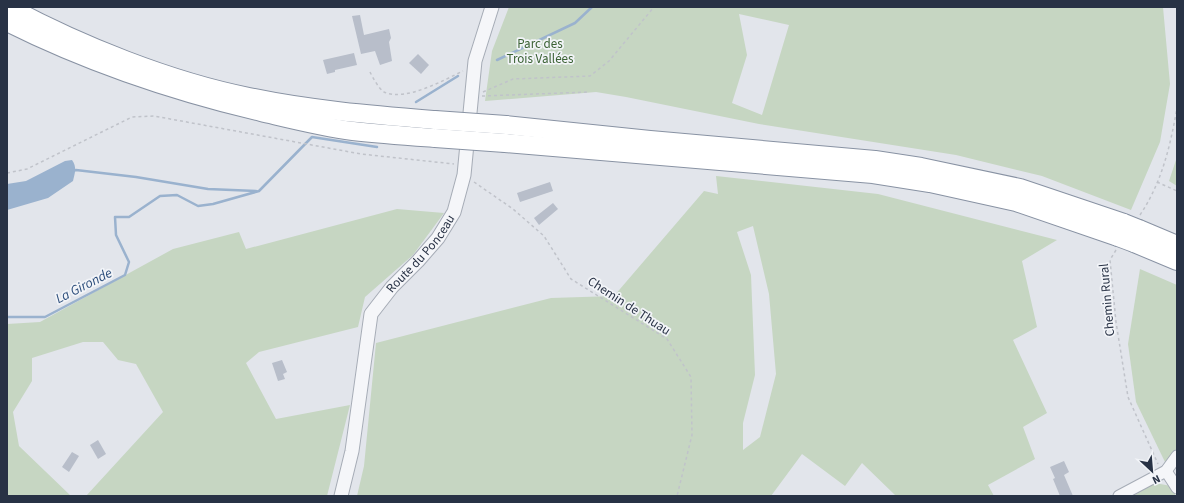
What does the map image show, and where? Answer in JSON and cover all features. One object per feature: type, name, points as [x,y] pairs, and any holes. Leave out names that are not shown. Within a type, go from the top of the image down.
[{"type":"highway","points":[[9,7],[51,29],[123,58],[188,81],[241,95],[355,114],[506,125],[650,140],[875,160],[921,166],[1020,188],[1129,232],[1177,261]]},
{"type":"highway","points":[[7,22],[43,40],[183,93],[300,121],[345,130],[873,174],[916,181],[1016,202],[1177,245]]},
{"type":"street","name":"Route du Ponceau","points":[[341,496],[352,451],[371,314],[384,296],[418,262],[438,238],[454,212],[465,170],[470,97],[474,66],[492,7]]},
{"type":"street","points":[[1119,496],[1164,472],[1177,456]]},
{"type":"street","points":[[1164,472],[1177,488]]},
{"type":"path","points":[[470,97],[513,79],[590,76],[609,61],[654,7]]},
{"type":"path","points":[[370,72],[383,91],[392,94],[415,92],[474,66]]},
{"type":"path","points":[[470,97],[589,92]]},
{"type":"path","name":"Chemin Rural","points":[[1164,472],[1128,397],[1116,322],[1110,260],[1153,196],[1170,144],[1177,108]]},
{"type":"path","points":[[7,173],[27,169],[132,117],[154,116],[376,156],[443,164],[465,170]]},
{"type":"path","name":"Chemin de Thuau","points":[[465,170],[544,236],[571,279],[667,339],[691,377],[692,434],[677,496]]},
{"type":"path","points":[[1157,182],[1177,191]]},
{"type":"green space","name":"Parc des Trois Vallées","points":[[509,7],[1163,7],[1170,84],[1160,142],[1131,210],[1042,176],[956,155],[759,124],[626,97],[596,92],[485,101],[492,51]],"holes":[[[739,14],[789,25],[762,115],[732,103],[747,55]]]},
{"type":"green space","points":[[1177,157],[1177,186],[1169,181]]},
{"type":"green space","points":[[716,176],[878,194],[1057,240],[1022,261],[1037,327],[1013,340],[1047,413],[1023,427],[1035,459],[988,485],[994,496],[896,496],[862,463],[845,486],[802,454],[771,496],[357,496],[364,466],[376,343],[551,298],[614,296],[704,191],[718,194]],"holes":[[[753,226],[769,294],[776,374],[760,437],[743,450],[743,423],[755,375],[751,275],[737,232]]]},
{"type":"green space","points":[[397,209],[444,213],[413,255],[365,297],[358,327],[259,352],[246,363],[276,419],[350,405],[327,496],[86,496],[163,412],[136,364],[118,360],[103,342],[83,342],[32,358],[32,381],[13,412],[19,446],[71,496],[7,496],[7,324],[40,322],[173,249],[239,232],[246,249]]},
{"type":"green space","points":[[1140,269],[1177,285],[1177,448],[1165,462],[1136,402],[1128,344]]},
{"type":"green space","points":[[1155,483],[1171,486],[1176,496],[1133,496]]},
{"type":"water","points":[[72,160],[75,168],[73,181],[48,198],[7,210],[7,184],[26,181],[65,161]]},
{"type":"building","points":[[360,15],[364,35],[389,29],[391,38],[389,42],[392,61],[380,65],[375,51],[361,54],[352,16]]},
{"type":"building","points":[[354,53],[357,65],[335,70],[335,72],[327,74],[323,60]]},
{"type":"building","points":[[418,54],[429,65],[421,74],[409,63]]},
{"type":"building","points":[[550,182],[553,191],[520,202],[517,193]]},
{"type":"building","points":[[553,203],[558,209],[539,225],[534,218]]},
{"type":"building","points":[[282,360],[287,372],[283,374],[285,379],[278,381],[272,363]]},
{"type":"building","points":[[98,440],[106,454],[98,459],[90,445]]},
{"type":"building","points":[[72,452],[79,456],[69,472],[62,467]]},
{"type":"building","points":[[1064,461],[1069,472],[1064,475],[1073,496],[1060,496],[1053,479],[1055,478],[1050,467]]},
{"type":"waterway","name":"La Gironde","points":[[497,60],[575,23],[592,7]]},
{"type":"waterway","name":"La Gironde","points":[[416,102],[458,76]]},
{"type":"waterway","name":"La Gironde","points":[[7,317],[45,317],[125,275],[129,262],[116,235],[115,217],[129,217],[160,196],[177,195],[198,206],[213,204],[259,191],[312,137],[377,147]]},
{"type":"waterway","points":[[73,171],[76,170],[136,177],[208,189],[256,191]]}]
